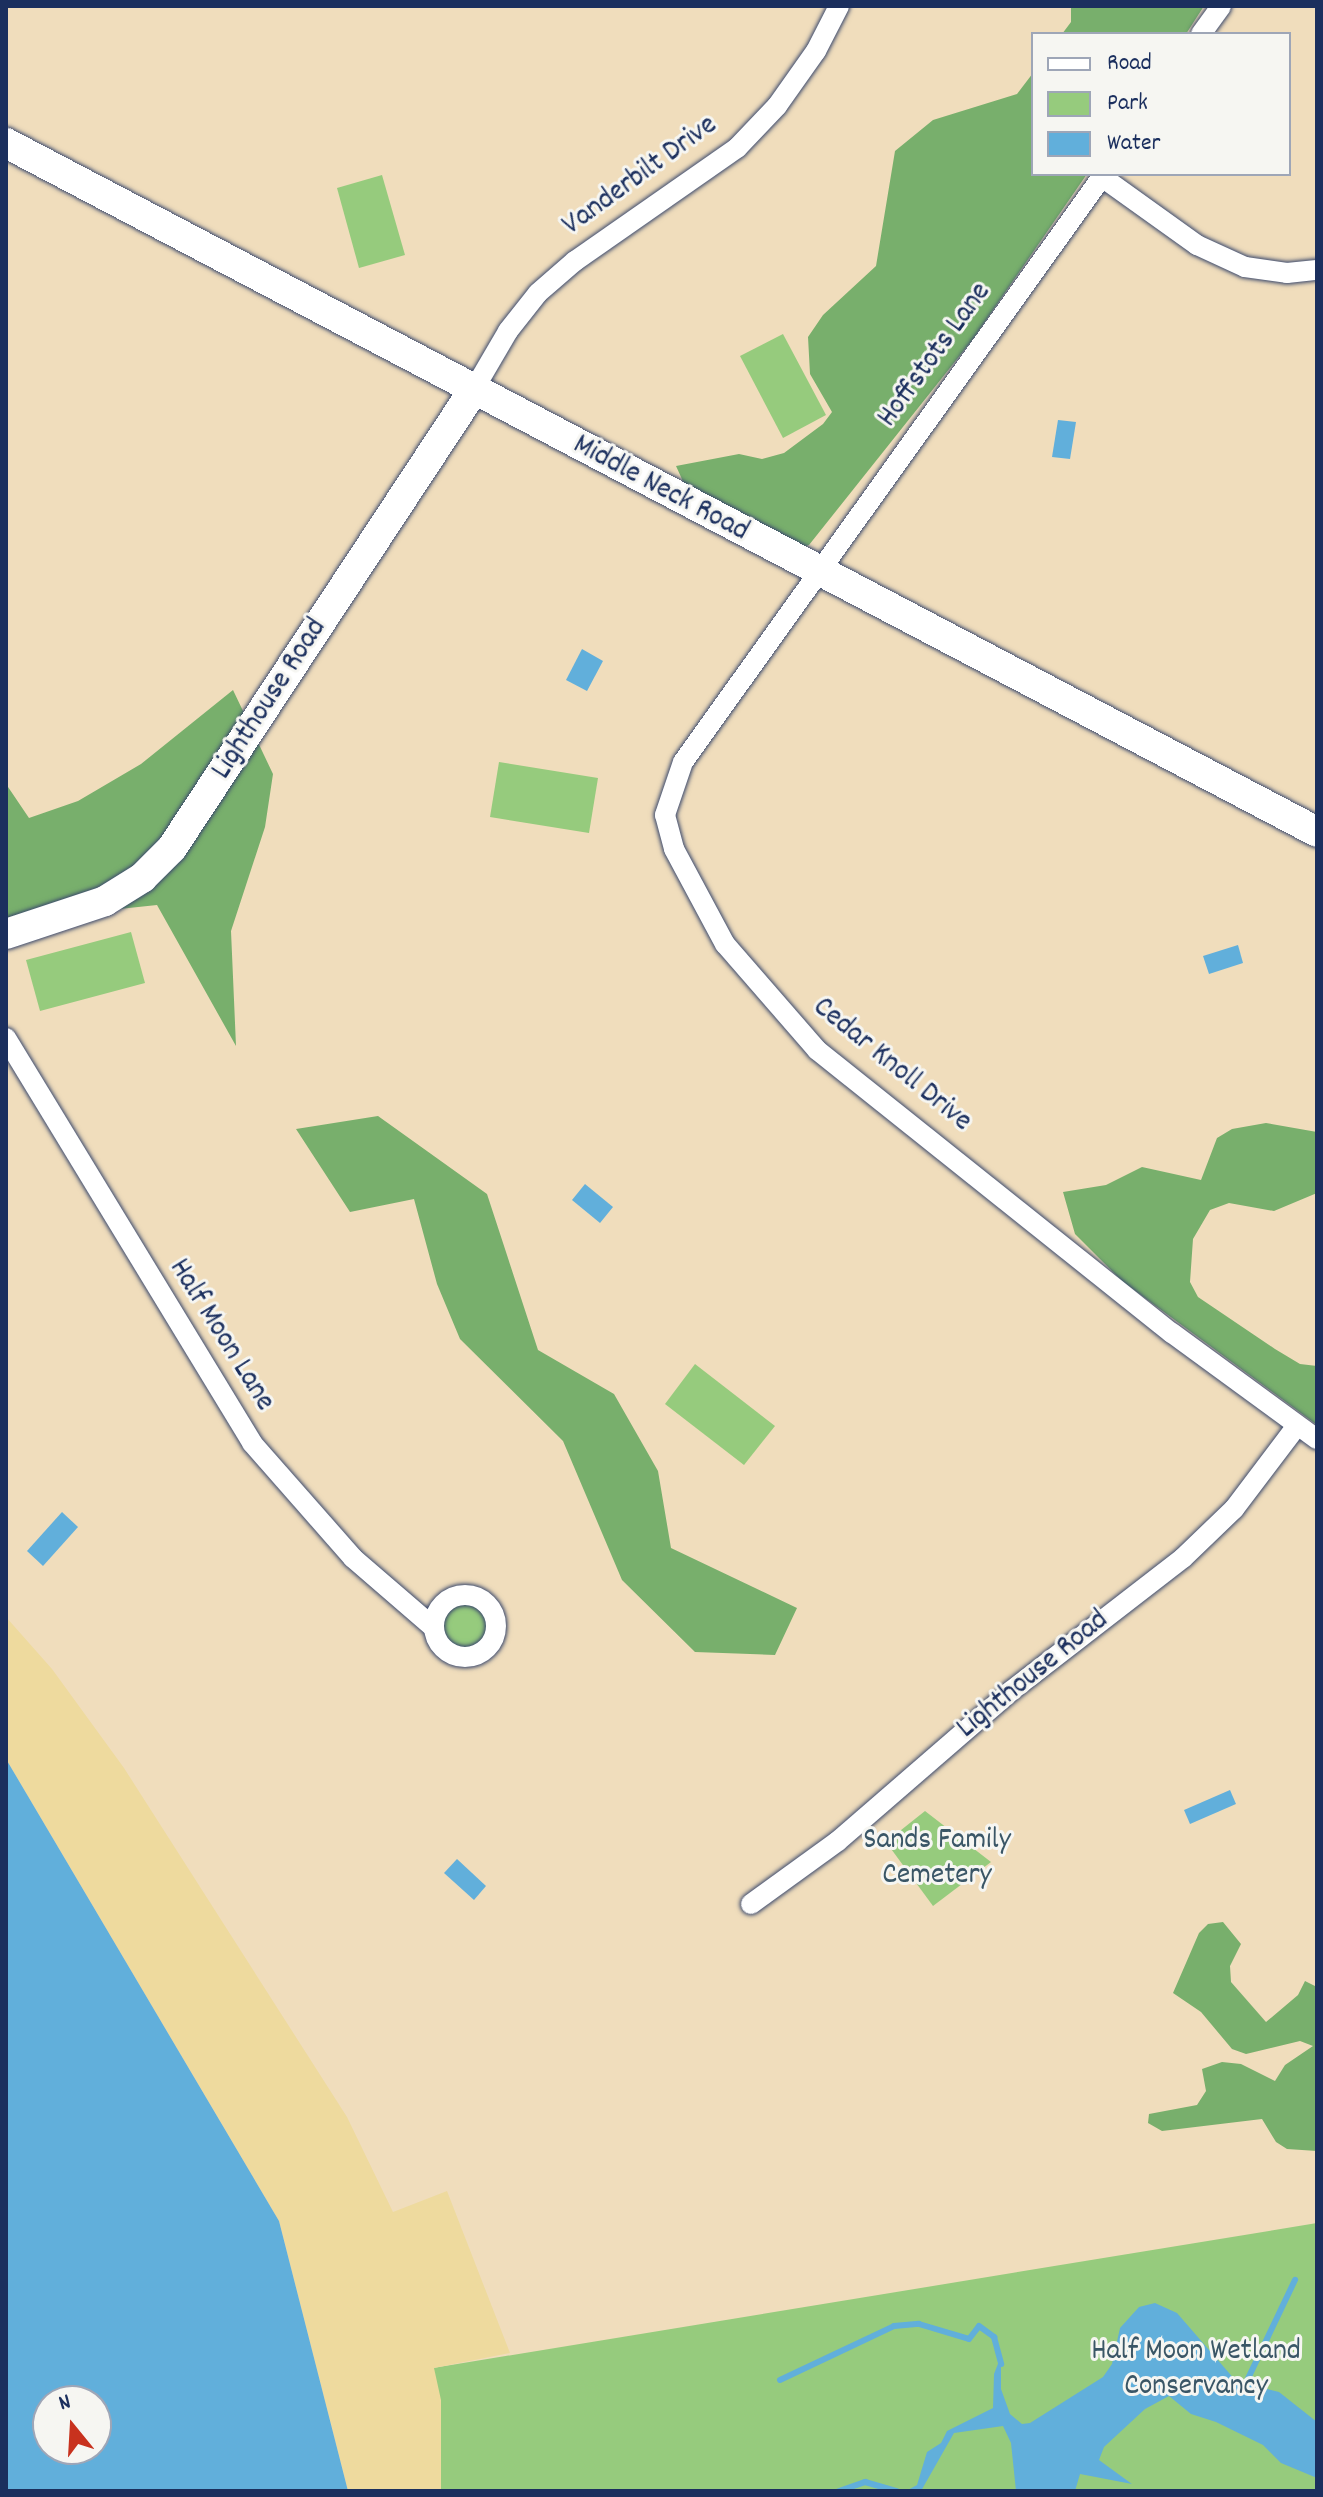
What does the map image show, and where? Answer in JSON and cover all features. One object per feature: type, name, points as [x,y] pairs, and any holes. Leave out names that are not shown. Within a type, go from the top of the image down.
[{"type":"street","name":"Vanderbilt Drive","points":[[473,391],[508,331],[538,293],[575,261],[737,148],[804,69],[839,6]]},
{"type":"street","points":[[1202,32],[1221,6]]},
{"type":"street","name":"Middle Neck Road","points":[[6,143],[817,574],[1317,832]]},
{"type":"street","name":"Hoffstots Lane","points":[[817,574],[1102,176]]},
{"type":"street","points":[[1104,176],[1197,245],[1245,267],[1287,273],[1317,270]]},
{"type":"street","name":"Lighthouse Road","points":[[6,934],[105,901],[142,878],[172,848],[473,391]]},
{"type":"street","name":"Cedar Knoll Drive","points":[[817,574],[683,762],[669,791],[665,815],[674,849],[725,944],[817,1050],[1296,1427],[1317,1439]]},
{"type":"street","name":"Half Moon Lane","points":[[6,1038],[252,1443],[353,1558],[434,1628]]},
{"type":"street","name":"Lighthouse Road","points":[[751,1904],[838,1841],[1011,1691],[1183,1558],[1234,1509],[1296,1427]]},
{"type":"green space","points":[[1071,6],[1204,6],[1187,32],[1064,32],[1071,22]]},
{"type":"green space","points":[[1031,76],[1031,176],[1086,176],[973,339],[809,545],[794,550],[686,488],[676,466],[739,454],[762,459],[784,453],[823,424],[832,412],[810,374],[808,337],[823,315],[876,266],[895,151],[933,120],[1017,94]]},
{"type":"green space","points":[[382,175],[405,255],[359,268],[337,188]]},
{"type":"green space","points":[[783,334],[826,415],[783,438],[740,356]]},
{"type":"green space","points":[[233,690],[273,774],[265,827],[231,931],[236,1046],[157,905],[6,921],[6,784],[29,818],[78,801],[141,764]]},
{"type":"green space","points":[[499,762],[598,778],[589,833],[490,817]]},
{"type":"green space","points":[[131,932],[145,983],[40,1011],[26,960]]},
{"type":"green space","points":[[378,1116],[487,1194],[538,1350],[614,1394],[658,1471],[671,1548],[797,1608],[775,1655],[695,1652],[622,1580],[563,1441],[460,1339],[437,1284],[414,1199],[350,1212],[296,1129]]},
{"type":"green space","points":[[1266,1123],[1317,1132],[1317,1193],[1274,1211],[1229,1203],[1210,1210],[1193,1239],[1190,1282],[1198,1297],[1275,1349],[1300,1364],[1317,1366],[1317,1425],[1122,1281],[1075,1234],[1063,1192],[1106,1185],[1142,1167],[1201,1180],[1217,1138],[1232,1129]]},
{"type":"green space","points":[[695,1364],[775,1426],[744,1465],[665,1404]]},
{"type":"green space","points":[[464,1602],[481,1609],[488,1626],[481,1643],[464,1650],[447,1643],[440,1626],[447,1609]]},
{"type":"green space","name":"Sands Family Cemetery","points":[[925,1811],[991,1862],[933,1906],[886,1842]]},
{"type":"green space","points":[[1223,1922],[1241,1944],[1230,1966],[1231,1982],[1266,2022],[1298,1995],[1305,1981],[1317,1987],[1317,2151],[1287,2149],[1276,2142],[1262,2119],[1162,2131],[1148,2123],[1149,2114],[1197,2105],[1206,2091],[1202,2069],[1222,2062],[1241,2064],[1275,2081],[1285,2065],[1313,2046],[1300,2041],[1246,2054],[1232,2049],[1201,2012],[1173,1993],[1199,1933],[1208,1924]]},
{"type":"green space","name":"Half Moon Wetland Conservancy","points":[[1317,2223],[1317,2491],[433,2491],[433,2368]]},
{"type":"sand","points":[[6,1617],[52,1669],[124,1768],[347,2117],[393,2212],[447,2191],[510,2353],[434,2368],[441,2400],[441,2491],[348,2491],[279,2221],[6,1759]]},
{"type":"water","points":[[1058,420],[1076,422],[1070,459],[1052,457]]},
{"type":"water","points":[[582,649],[603,661],[587,691],[566,680]]},
{"type":"water","points":[[1238,945],[1243,963],[1209,974],[1203,956]]},
{"type":"water","points":[[585,1184],[613,1207],[600,1223],[572,1200]]},
{"type":"water","points":[[62,1512],[78,1527],[43,1566],[27,1551]]},
{"type":"water","points":[[6,1759],[279,2221],[348,2491],[6,2491]]},
{"type":"water","points":[[1230,1790],[1236,1804],[1190,1824],[1184,1810]]},
{"type":"water","points":[[457,1859],[486,1886],[474,1900],[444,1873]]},
{"type":"water","points":[[1155,2303],[1177,2313],[1236,2381],[1279,2392],[1317,2422],[1317,2478],[1281,2463],[1263,2445],[1216,2422],[1191,2414],[1169,2396],[1145,2409],[1104,2447],[1099,2460],[1132,2484],[1080,2474],[1075,2491],[1016,2491],[1011,2443],[1003,2426],[954,2433],[921,2491],[906,2491],[917,2485],[927,2452],[941,2443],[947,2431],[993,2408],[994,2374],[1001,2356],[1001,2389],[1010,2414],[1022,2424],[1030,2423],[1103,2377],[1112,2364],[1120,2328],[1139,2307]]},
{"type":"waterway","points":[[1243,2389],[1295,2280]]},
{"type":"waterway","points":[[780,2380],[894,2326],[919,2324],[969,2339],[979,2326],[994,2337],[1001,2364]]},
{"type":"waterway","points":[[839,2491],[865,2482],[897,2491]]}]
